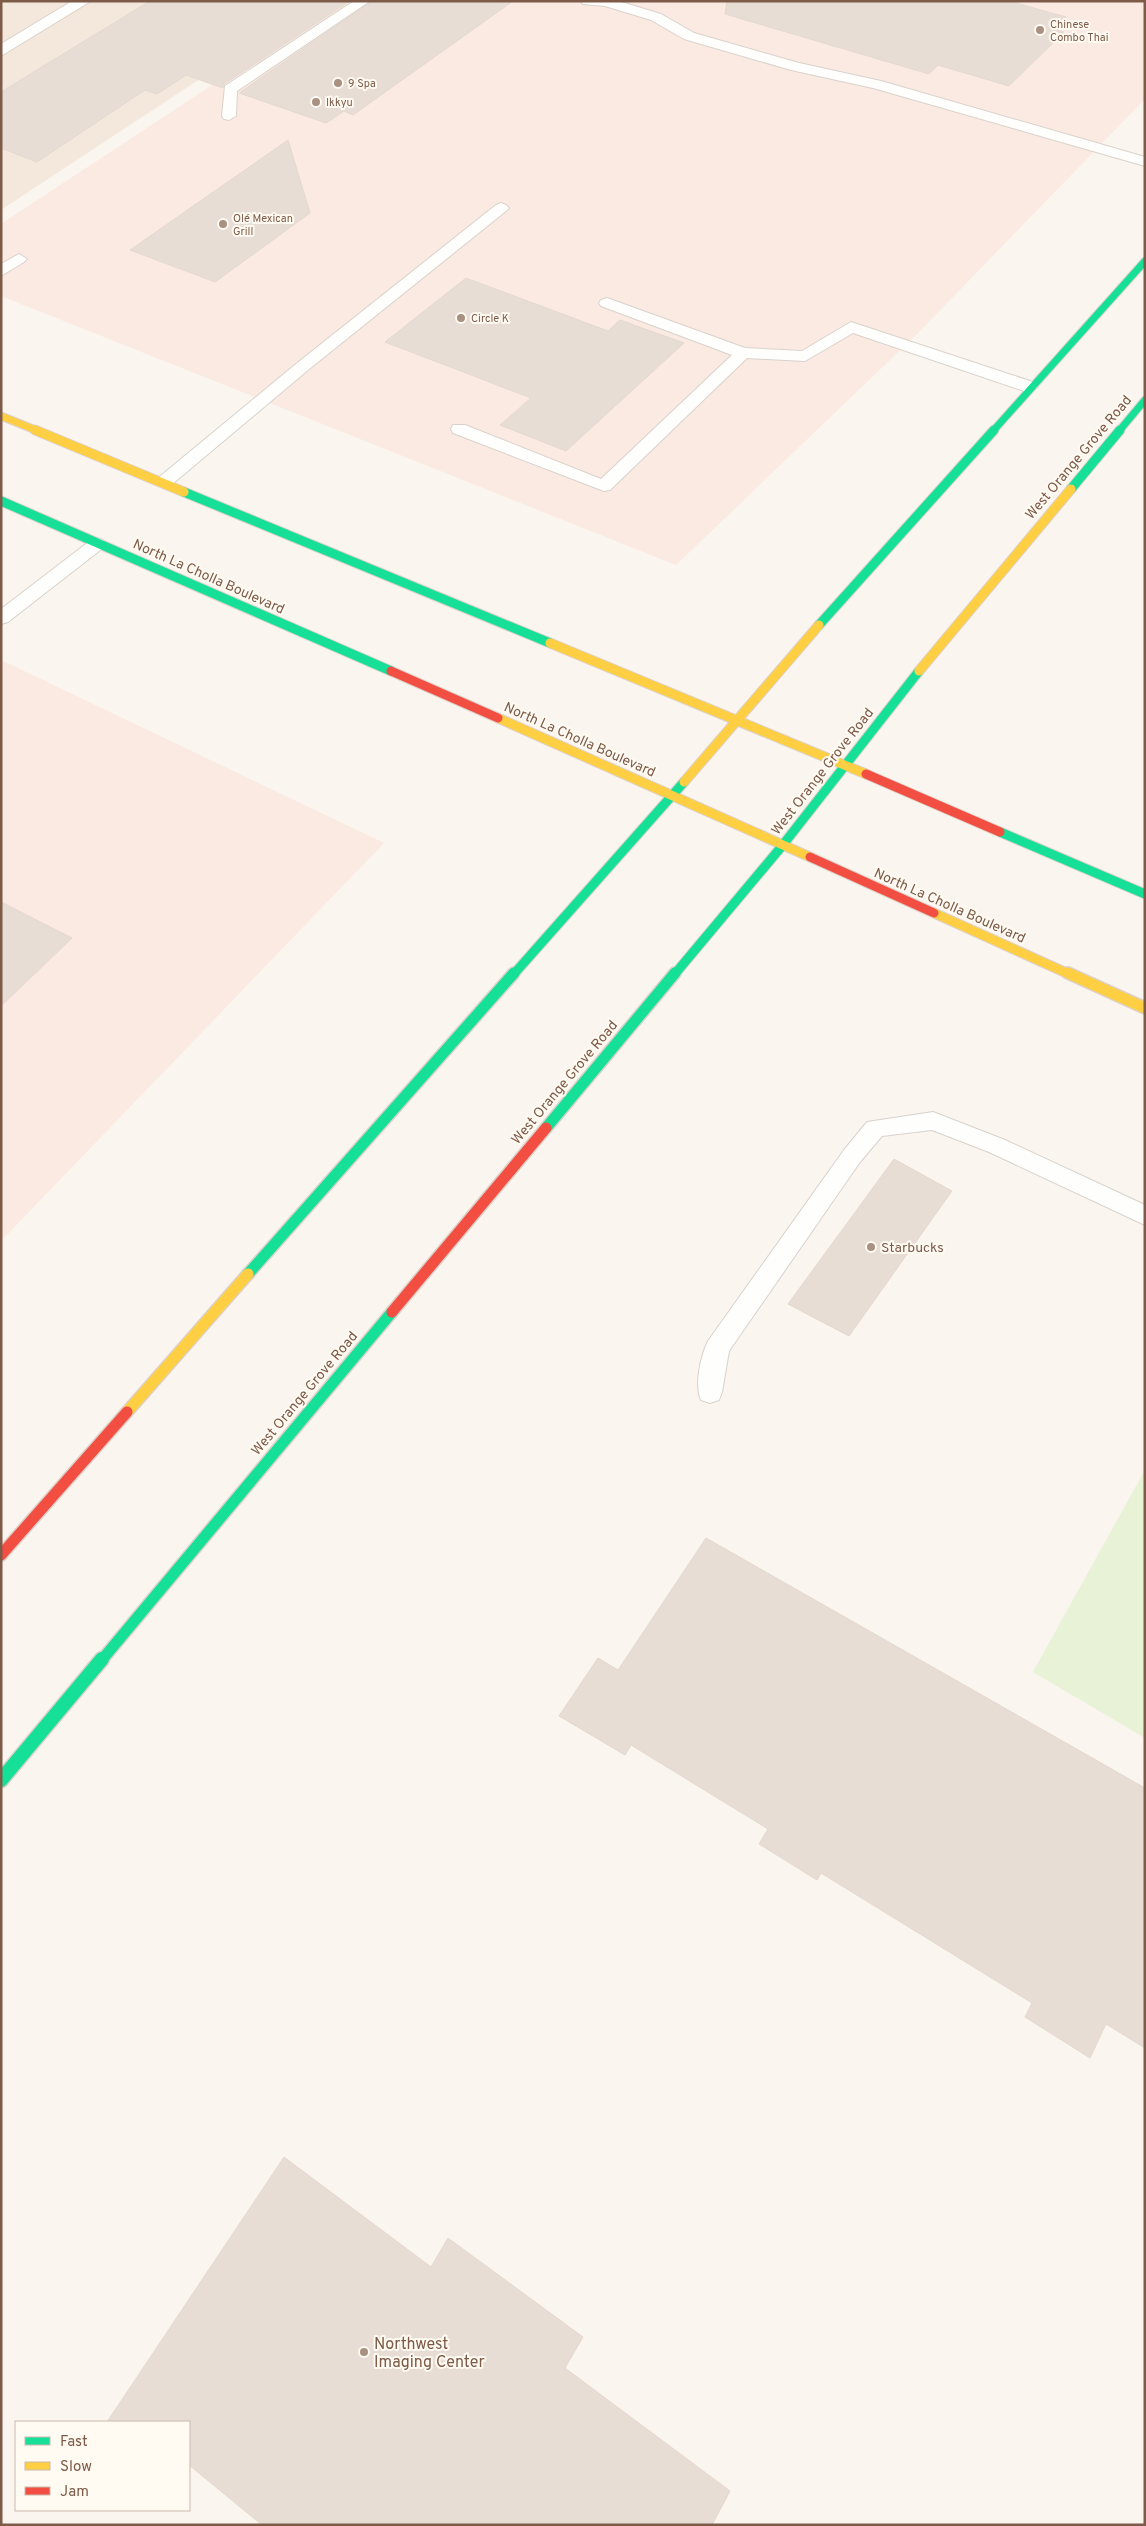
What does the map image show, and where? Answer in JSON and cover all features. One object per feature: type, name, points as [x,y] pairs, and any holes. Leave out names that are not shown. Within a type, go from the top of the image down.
[{"type":"main road","points":[[4,1547],[598,876],[673,795],[810,635],[1030,387],[1145,261]]},
{"type":"main road","name":"West Orange Grove Road","points":[[1,1780],[782,846],[912,680],[1145,400]]},
{"type":"main road","points":[[1,416],[845,765],[1145,894]]},
{"type":"main road","name":"North La Cholla Boulevard","points":[[1,501],[673,795],[782,846],[1145,1008]]},
{"type":"street","points":[[1,50],[83,1]]},
{"type":"lane","points":[[229,116],[230,89],[363,1]]},
{"type":"lane","points":[[588,1],[606,2],[656,17],[689,36],[796,67],[876,84],[1145,162]]},
{"type":"lane","points":[[164,482],[302,367],[501,208]]},
{"type":"lane","points":[[1,271],[19,259]]},
{"type":"lane","points":[[606,303],[743,352],[805,356],[851,327],[1030,387]]},
{"type":"lane","points":[[459,429],[604,486],[743,352]]},
{"type":"lane","points":[[1,618],[97,544]]},
{"type":"lane","points":[[710,1392],[717,1348],[852,1156],[876,1128],[933,1121],[998,1146],[1145,1216]]},
{"type":"shaded area","points":[[1,1],[318,1],[1,210]]},
{"type":"shaded area","points":[[340,1],[1145,1],[1145,99],[916,335],[676,565],[1,296],[1,224]]},
{"type":"shaded area","points":[[1,660],[384,843],[1,1241]]},
{"type":"green space","points":[[1145,1470],[1145,1738],[1033,1672]]},
{"type":"building","points":[[150,1],[350,1],[224,84],[223,88],[186,75],[157,94],[145,90],[37,162],[1,148],[1,92]]},
{"type":"building","points":[[372,1],[513,1],[353,115],[344,111],[326,123],[239,93]]},
{"type":"building","points":[[727,1],[1009,1],[1066,17],[1054,29],[1064,32],[1009,86],[938,65],[929,74],[725,14]]},
{"type":"building","points":[[288,140],[310,213],[215,282],[130,250]]},
{"type":"building","points":[[466,278],[608,331],[620,320],[684,343],[566,451],[500,425],[531,398],[385,342]]},
{"type":"building","points":[[1,902],[72,938],[1,1006]]},
{"type":"building","name":"Starbucks","points":[[894,1159],[952,1191],[849,1336],[788,1304]]},
{"type":"building","points":[[706,1538],[1145,1788],[1145,2048],[1106,2024],[1090,2058],[1025,2017],[1032,2003],[821,1873],[817,1880],[759,1844],[768,1829],[631,1745],[625,1755],[559,1716],[598,1658],[618,1670]]},
{"type":"building","name":"Northwest Imaging Center","points":[[284,2157],[431,2267],[448,2238],[583,2337],[565,2368],[730,2491],[712,2525],[262,2525],[190,2466],[190,2421],[108,2421]]},
{"type":"traffic: fast","points":[[819,625],[1145,261]]},
{"type":"traffic: fast","points":[[1071,489],[1145,400]]},
{"type":"traffic: fast","points":[[184,492],[550,643]]},
{"type":"traffic: fast","points":[[1,501],[391,671]]},
{"type":"traffic: fast","points":[[546,1128],[782,846],[919,671]]},
{"type":"traffic: fast","points":[[248,1274],[684,782]]},
{"type":"traffic: fast","points":[[1000,832],[1145,894]]},
{"type":"traffic: fast","points":[[1,1780],[392,1312]]},
{"type":"traffic: slow","points":[[1,416],[184,492]]},
{"type":"traffic: slow","points":[[919,671],[1071,489]]},
{"type":"traffic: slow","points":[[684,782],[819,625]]},
{"type":"traffic: slow","points":[[550,643],[866,774]]},
{"type":"traffic: slow","points":[[498,718],[810,857]]},
{"type":"traffic: slow","points":[[934,913],[1145,1008]]},
{"type":"traffic: slow","points":[[127,1412],[248,1274]]},
{"type":"traffic: jam","points":[[391,671],[498,718]]},
{"type":"traffic: jam","points":[[866,774],[1000,832]]},
{"type":"traffic: jam","points":[[810,857],[934,913]]},
{"type":"traffic: jam","points":[[392,1312],[546,1128]]},
{"type":"traffic: jam","points":[[1,1555],[127,1412]]},
{"type":"place","name":"Chinese Combo Thai","points":[[1040,30]]},
{"type":"place","name":"9 Spa","points":[[338,83]]},
{"type":"place","name":"Ikkyu","points":[[316,102]]},
{"type":"place","name":"Olé Mexican Grill","points":[[223,224]]},
{"type":"place","name":"Circle K","points":[[461,318]]},
{"type":"place","name":"Starbucks","points":[[871,1247]]},
{"type":"place","name":"Northwest Imaging Center","points":[[364,2352]]}]
